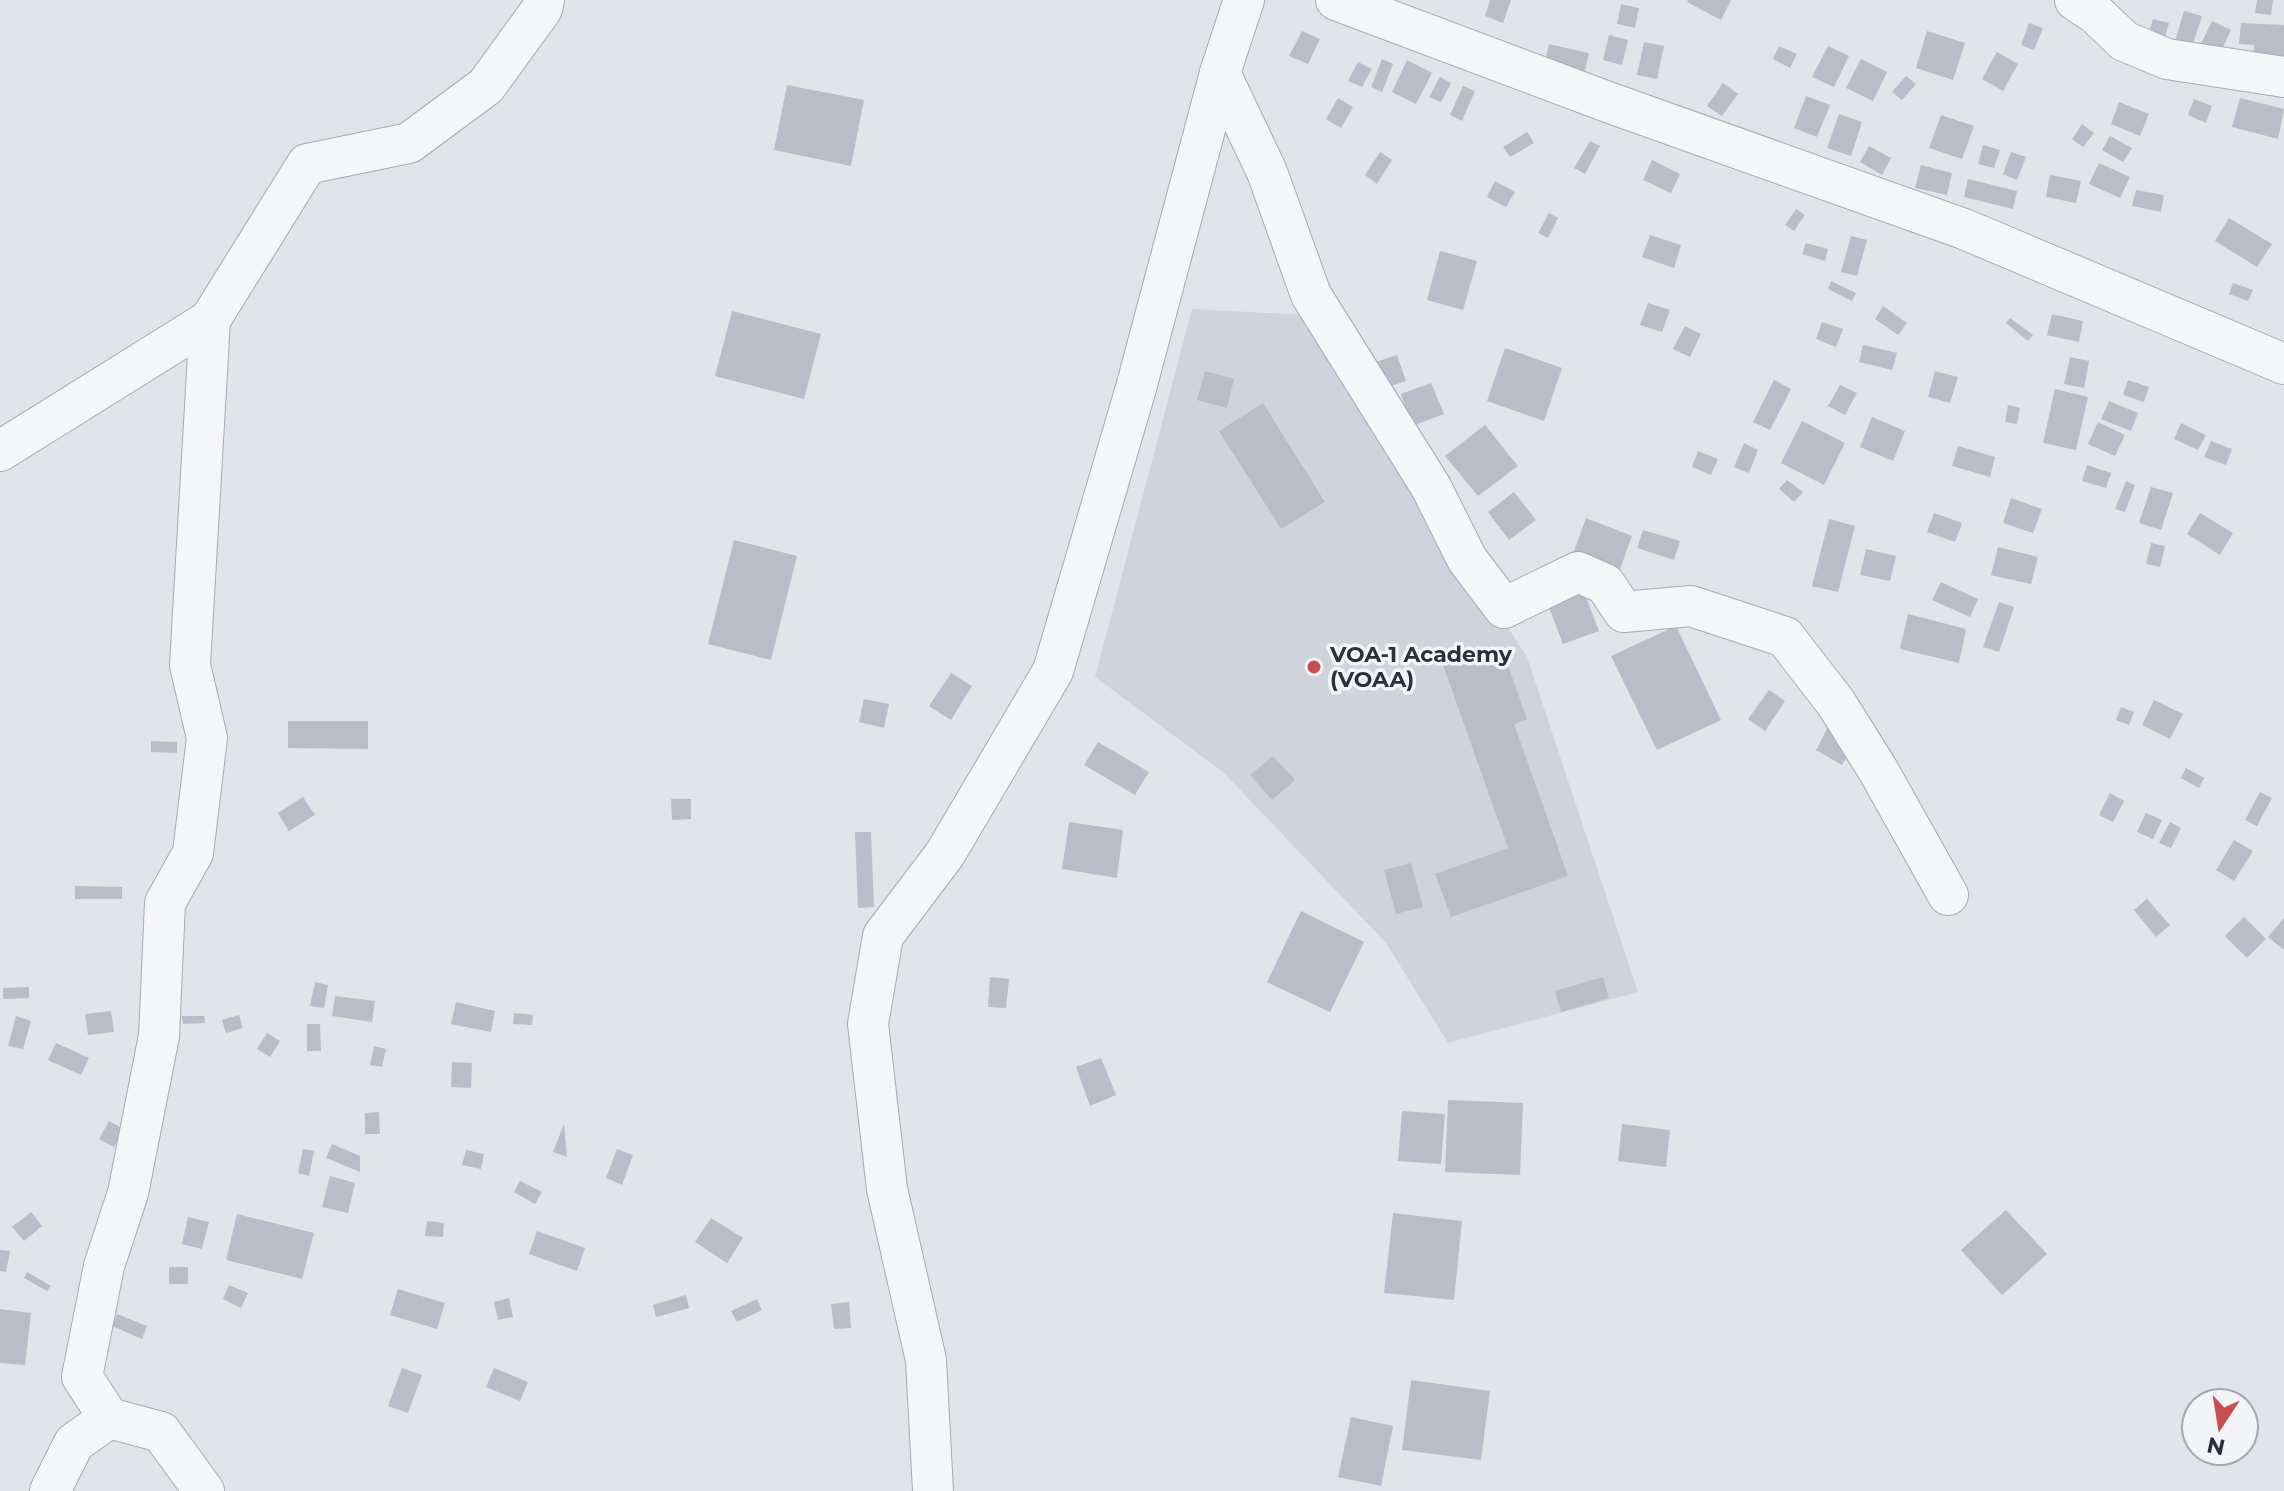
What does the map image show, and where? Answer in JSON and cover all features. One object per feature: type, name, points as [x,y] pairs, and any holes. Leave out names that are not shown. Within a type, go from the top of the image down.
[{"type":"street","points":[[0,451],[210,320],[307,164],[409,143],[486,86],[542,9],[544,0]]},
{"type":"street","points":[[933,1491],[926,1360],[887,1189],[868,1024],[883,936],[945,854],[1053,671],[1136,388],[1220,73],[1244,0]]},
{"type":"street","points":[[1336,0],[1605,101],[1964,229],[2284,364]]},
{"type":"street","points":[[2075,0],[2096,14],[2124,41],[2167,59],[2284,77]]},
{"type":"street","points":[[1220,73],[1267,172],[1311,295],[1431,487],[1467,559],[1504,608],[1578,572],[1605,584],[1624,612],[1691,606],[1785,637],[1844,716],[1948,895]]},
{"type":"street","points":[[204,1491],[161,1432],[109,1418],[82,1377],[104,1266],[131,1179],[159,1036],[165,903],[193,853],[207,738],[190,665],[210,320]]},
{"type":"street","points":[[50,1491],[74,1443],[109,1418]]},
{"type":"shaded area","name":"VOA-1 Academy (VOAA)","points":[[1192,309],[1306,315],[1527,657],[1638,992],[1448,1043],[1386,943],[1223,772],[1095,677]]},
{"type":"building","points":[[1490,0],[1511,0],[1503,23],[1485,16]]},
{"type":"building","points":[[1688,0],[1731,0],[1721,20]]},
{"type":"building","points":[[2257,0],[2273,0],[2271,15],[2255,13]]},
{"type":"building","points":[[1621,4],[1639,8],[1635,28],[1617,24]]},
{"type":"building","points":[[2184,11],[2202,16],[2191,50],[2174,45]]},
{"type":"building","points":[[2153,19],[2169,23],[2163,44],[2147,39]]},
{"type":"building","points":[[2212,21],[2231,30],[2220,53],[2201,44]]},
{"type":"building","points":[[2029,23],[2043,28],[2034,50],[2021,45]]},
{"type":"building","points":[[2241,23],[2284,25],[2284,62],[2253,60],[2254,45],[2239,44]]},
{"type":"building","points":[[1302,31],[1320,39],[1308,64],[1289,56]]},
{"type":"building","points":[[1927,31],[1965,43],[1953,80],[1916,68]]},
{"type":"building","points":[[1609,35],[1628,40],[1622,65],[1603,60]]},
{"type":"building","points":[[1644,42],[1664,46],[1657,79],[1637,75]]},
{"type":"building","points":[[1549,44],[1589,53],[1584,75],[1544,66]]},
{"type":"building","points":[[1779,46],[1797,54],[1790,68],[1773,59]]},
{"type":"building","points":[[1828,46],[1849,56],[1834,87],[1812,77]]},
{"type":"building","points":[[1997,52],[2018,64],[2003,91],[1982,79]]},
{"type":"building","points":[[1382,59],[1393,64],[1382,92],[1371,87]]},
{"type":"building","points":[[1861,59],[1887,72],[1873,101],[1846,88]]},
{"type":"building","points":[[1407,60],[1432,73],[1416,104],[1392,92]]},
{"type":"building","points":[[1358,62],[1372,69],[1362,87],[1348,81]]},
{"type":"building","points":[[1906,76],[1916,84],[1902,100],[1892,92]]},
{"type":"building","points":[[1440,77],[1451,83],[1441,102],[1429,97]]},
{"type":"building","points":[[1723,83],[1738,94],[1722,116],[1707,106]]},
{"type":"building","points":[[787,85],[864,100],[851,166],[774,150]]},
{"type":"building","points":[[1463,86],[1475,91],[1462,121],[1450,115]]},
{"type":"building","points":[[1806,96],[1830,105],[1817,137],[1794,128]]},
{"type":"building","points":[[1338,98],[1353,107],[1341,128],[1326,119]]},
{"type":"building","points":[[2240,98],[2284,109],[2278,139],[2232,127]]},
{"type":"building","points":[[2194,99],[2212,106],[2206,123],[2188,115]]},
{"type":"building","points":[[2119,102],[2149,114],[2140,136],[2111,124]]},
{"type":"building","points":[[1839,114],[1862,122],[1851,156],[1827,148]]},
{"type":"building","points":[[1941,115],[1974,126],[1962,159],[1929,148]]},
{"type":"building","points":[[2082,124],[2094,133],[2083,147],[2072,139]]},
{"type":"building","points":[[1527,132],[1534,143],[1510,157],[1503,147]]},
{"type":"building","points":[[2110,136],[2132,148],[2123,162],[2102,150]]},
{"type":"building","points":[[1590,141],[1600,146],[1585,174],[1574,168]]},
{"type":"building","points":[[1983,145],[2000,150],[1994,168],[1978,164]]},
{"type":"building","points":[[1869,146],[1891,158],[1882,175],[1860,162]]},
{"type":"building","points":[[1380,152],[1392,160],[1377,184],[1365,175]]},
{"type":"building","points":[[2011,152],[2026,157],[2017,180],[2003,174]]},
{"type":"building","points":[[1652,160],[1680,174],[1671,193],[1643,180]]},
{"type":"building","points":[[2099,163],[2130,177],[2120,198],[2089,184]]},
{"type":"building","points":[[1921,165],[1952,173],[1947,195],[1915,188]]},
{"type":"building","points":[[2050,175],[2081,181],[2076,203],[2046,197]]},
{"type":"building","points":[[1968,179],[2017,191],[2013,209],[1964,197]]},
{"type":"building","points":[[1495,181],[1515,192],[1506,207],[1487,197]]},
{"type":"building","points":[[2136,190],[2164,195],[2161,212],[2132,206]]},
{"type":"building","points":[[1796,209],[1805,215],[1794,231],[1785,225]]},
{"type":"building","points":[[1549,213],[1558,218],[1548,238],[1538,233]]},
{"type":"building","points":[[2229,218],[2272,244],[2257,267],[2215,241]]},
{"type":"building","points":[[1650,235],[1681,245],[1674,268],[1642,257]]},
{"type":"building","points":[[1851,236],[1867,240],[1857,276],[1841,272]]},
{"type":"building","points":[[1806,243],[1828,249],[1825,261],[1802,254]]},
{"type":"building","points":[[1440,251],[1477,261],[1463,310],[1427,300]]},
{"type":"building","points":[[1831,281],[1856,293],[1852,301],[1828,289]]},
{"type":"building","points":[[2233,283],[2253,290],[2248,301],[2229,294]]},
{"type":"building","points":[[1648,303],[1670,310],[1662,332],[1640,325]]},
{"type":"building","points":[[1883,306],[1907,323],[1898,335],[1875,319]]},
{"type":"building","points":[[732,311],[821,334],[804,399],[715,376]]},
{"type":"building","points":[[2052,314],[2083,321],[2079,342],[2047,335]]},
{"type":"building","points":[[2010,318],[2033,335],[2028,341],[2006,323]]},
{"type":"building","points":[[1822,322],[1843,329],[1836,347],[1816,339]]},
{"type":"building","points":[[1685,326],[1701,334],[1690,357],[1673,349]]},
{"type":"building","points":[[1863,345],[1897,353],[1892,370],[1859,362]]},
{"type":"building","points":[[1505,348],[1562,368],[1544,421],[1487,401]]},
{"type":"building","points":[[1397,355],[1406,381],[1385,388],[1376,362]]},
{"type":"building","points":[[2070,357],[2089,361],[2084,388],[2064,384]]},
{"type":"building","points":[[1205,371],[1234,379],[1227,408],[1197,400]]},
{"type":"building","points":[[1935,371],[1958,377],[1950,403],[1928,397]]},
{"type":"building","points":[[1774,380],[1791,389],[1770,430],[1753,422]]},
{"type":"building","points":[[2128,380],[2149,387],[2144,402],[2123,395]]},
{"type":"building","points":[[1431,383],[1444,414],[1412,426],[1401,394]]},
{"type":"building","points":[[1840,385],[1857,393],[1845,415],[1828,406]]},
{"type":"building","points":[[2055,389],[2088,397],[2076,450],[2043,443]]},
{"type":"building","points":[[2109,401],[2138,413],[2131,431],[2101,419]]},
{"type":"building","points":[[1263,403],[1325,502],[1281,529],[1219,431]]},
{"type":"building","points":[[2008,405],[2020,408],[2017,424],[2005,422]]},
{"type":"building","points":[[1872,417],[1905,431],[1893,461],[1860,447]]},
{"type":"building","points":[[1802,421],[1845,443],[1824,485],[1781,463]]},
{"type":"building","points":[[2098,422],[2125,435],[2115,456],[2088,444]]},
{"type":"building","points":[[2181,423],[2206,435],[2198,450],[2174,439]]},
{"type":"building","points":[[1485,425],[1518,466],[1478,496],[1445,456]]},
{"type":"building","points":[[2211,441],[2232,449],[2226,465],[2204,457]]},
{"type":"building","points":[[1744,443],[1758,450],[1749,473],[1734,467]]},
{"type":"building","points":[[1958,446],[1995,457],[1990,477],[1952,466]]},
{"type":"building","points":[[1698,451],[1718,459],[1711,475],[1692,467]]},
{"type":"building","points":[[2087,465],[2111,473],[2106,488],[2082,481]]},
{"type":"building","points":[[1787,480],[1803,492],[1794,502],[1779,489]]},
{"type":"building","points":[[2126,481],[2135,485],[2125,512],[2115,509]]},
{"type":"building","points":[[2151,487],[2173,493],[2161,530],[2139,523]]},
{"type":"building","points":[[1514,492],[1536,520],[1509,540],[1488,512]]},
{"type":"building","points":[[2011,498],[2042,509],[2033,533],[2003,523]]},
{"type":"building","points":[[1934,513],[1962,523],[1955,542],[1927,532]]},
{"type":"building","points":[[2200,513],[2233,533],[2220,555],[2187,534]]},
{"type":"building","points":[[1586,518],[1632,536],[1619,572],[1573,554]]},
{"type":"building","points":[[1829,519],[1855,526],[1838,592],[1812,586]]},
{"type":"building","points":[[1643,530],[1680,541],[1674,560],[1637,548]]},
{"type":"building","points":[[734,540],[797,556],[771,660],[708,644]]},
{"type":"building","points":[[2151,543],[2165,546],[2160,567],[2146,564]]},
{"type":"building","points":[[1998,547],[2038,557],[2031,584],[1991,575]]},
{"type":"building","points":[[1866,549],[1896,556],[1890,581],[1860,575]]},
{"type":"building","points":[[1941,582],[1978,599],[1970,617],[1932,600]]},
{"type":"building","points":[[1582,587],[1599,631],[1563,644],[1546,600]]},
{"type":"building","points":[[1999,602],[2014,607],[1999,652],[1983,647]]},
{"type":"building","points":[[1908,614],[1966,629],[1959,663],[1900,649]]},
{"type":"building","points":[[1676,626],[1721,720],[1657,750],[1611,656]]},
{"type":"building","points":[[1501,646],[1527,719],[1514,724],[1568,876],[1451,917],[1435,874],[1508,848],[1443,665]]},
{"type":"building","points":[[951,673],[972,686],[951,720],[929,706]]},
{"type":"building","points":[[1769,690],[1785,701],[1765,731],[1748,719]]},
{"type":"building","points":[[864,699],[889,704],[884,728],[859,722]]},
{"type":"building","points":[[2154,700],[2183,714],[2170,739],[2142,725]]},
{"type":"building","points":[[2121,707],[2134,712],[2129,725],[2116,720]]},
{"type":"building","points":[[288,721],[368,721],[368,749],[288,748]]},
{"type":"building","points":[[1829,725],[1857,740],[1842,765],[1816,750]]},
{"type":"building","points":[[151,741],[177,742],[177,753],[151,752]]},
{"type":"building","points":[[1098,742],[1149,772],[1135,795],[1084,765]]},
{"type":"building","points":[[1273,756],[1295,780],[1272,800],[1250,775]]},
{"type":"building","points":[[2186,768],[2204,778],[2199,788],[2181,778]]},
{"type":"building","points":[[2260,792],[2272,798],[2257,826],[2245,820]]},
{"type":"building","points":[[2110,793],[2124,801],[2113,822],[2099,815]]},
{"type":"building","points":[[303,797],[315,815],[289,831],[278,813]]},
{"type":"building","points":[[671,799],[691,799],[691,819],[672,820]]},
{"type":"building","points":[[2146,813],[2162,820],[2153,839],[2137,832]]},
{"type":"building","points":[[1069,822],[1123,830],[1117,878],[1062,869]]},
{"type":"building","points":[[2170,822],[2181,828],[2171,848],[2159,843]]},
{"type":"building","points":[[855,832],[871,832],[874,907],[858,908]]},
{"type":"building","points":[[2234,840],[2253,851],[2234,881],[2216,870]]},
{"type":"building","points":[[1411,863],[1423,907],[1396,914],[1384,870]]},
{"type":"building","points":[[75,886],[122,887],[122,899],[75,899]]},
{"type":"building","points":[[2147,899],[2170,925],[2156,937],[2134,910]]},
{"type":"building","points":[[1301,911],[1364,942],[1330,1012],[1267,982]]},
{"type":"building","points":[[2244,917],[2266,939],[2247,958],[2225,936]]},
{"type":"building","points":[[2284,918],[2284,950],[2268,937]]},
{"type":"building","points":[[990,977],[1009,979],[1006,1008],[988,1007]]},
{"type":"building","points":[[1603,977],[1609,998],[1561,1012],[1555,991]]},
{"type":"building","points":[[315,982],[328,985],[324,1008],[310,1006]]},
{"type":"building","points":[[29,987],[29,998],[3,999],[3,988]]},
{"type":"building","points":[[335,996],[375,1001],[372,1022],[332,1016]]},
{"type":"building","points":[[456,1002],[495,1011],[491,1032],[451,1024]]},
{"type":"building","points":[[111,1011],[114,1032],[88,1035],[85,1014]]},
{"type":"building","points":[[514,1013],[533,1015],[532,1025],[513,1024]]},
{"type":"building","points":[[239,1015],[243,1028],[226,1033],[222,1020]]},
{"type":"building","points":[[16,1016],[31,1021],[23,1049],[8,1046]]},
{"type":"building","points":[[182,1016],[204,1016],[205,1023],[183,1024]]},
{"type":"building","points":[[307,1024],[320,1024],[321,1051],[307,1051]]},
{"type":"building","points":[[267,1033],[280,1041],[270,1057],[257,1049]]},
{"type":"building","points":[[56,1043],[89,1058],[81,1075],[48,1060]]},
{"type":"building","points":[[374,1046],[386,1049],[382,1067],[370,1065]]},
{"type":"building","points":[[1101,1058],[1116,1095],[1090,1106],[1076,1067]]},
{"type":"building","points":[[452,1062],[472,1063],[471,1088],[451,1087]]},
{"type":"building","points":[[1448,1100],[1523,1103],[1520,1175],[1445,1172]]},
{"type":"building","points":[[1402,1111],[1445,1114],[1441,1164],[1398,1161]]},
{"type":"building","points":[[379,1112],[380,1134],[365,1134],[365,1113]]},
{"type":"building","points":[[109,1121],[124,1129],[114,1147],[99,1139]]},
{"type":"building","points":[[564,1124],[567,1157],[553,1152]]},
{"type":"building","points":[[1622,1124],[1670,1130],[1666,1167],[1618,1161]]},
{"type":"building","points":[[332,1144],[360,1156],[360,1172],[326,1158]]},
{"type":"building","points":[[303,1149],[314,1151],[309,1176],[298,1173]]},
{"type":"building","points":[[617,1149],[633,1155],[622,1185],[606,1178]]},
{"type":"building","points":[[466,1150],[484,1154],[481,1169],[462,1165]]},
{"type":"building","points":[[330,1176],[355,1183],[348,1213],[322,1207]]},
{"type":"building","points":[[520,1181],[542,1192],[535,1204],[514,1192]]},
{"type":"building","points":[[2006,1210],[2047,1254],[2002,1295],[1961,1250]]},
{"type":"building","points":[[31,1212],[42,1226],[24,1241],[12,1227]]},
{"type":"building","points":[[1393,1213],[1462,1221],[1454,1300],[1384,1293]]},
{"type":"building","points":[[237,1214],[314,1233],[302,1279],[226,1260]]},
{"type":"building","points":[[188,1217],[209,1222],[202,1249],[182,1244]]},
{"type":"building","points":[[711,1218],[743,1238],[727,1263],[695,1242]]},
{"type":"building","points":[[427,1221],[444,1223],[443,1237],[425,1236]]},
{"type":"building","points":[[537,1231],[585,1248],[577,1271],[529,1254]]},
{"type":"building","points":[[0,1250],[10,1251],[6,1272],[0,1271]]},
{"type":"building","points":[[169,1267],[188,1267],[188,1284],[169,1284]]},
{"type":"building","points":[[27,1272],[51,1286],[47,1291],[24,1278]]},
{"type":"building","points":[[229,1285],[248,1293],[241,1308],[223,1299]]},
{"type":"building","points":[[398,1289],[445,1303],[437,1329],[390,1315]]},
{"type":"building","points":[[686,1295],[689,1308],[656,1317],[653,1305]]},
{"type":"building","points":[[509,1298],[513,1317],[498,1320],[494,1302]]},
{"type":"building","points":[[757,1299],[762,1310],[737,1322],[731,1311]]},
{"type":"building","points":[[849,1302],[851,1328],[834,1329],[831,1304]]},
{"type":"building","points":[[0,1309],[31,1313],[25,1365],[0,1363]]},
{"type":"building","points":[[117,1314],[147,1326],[142,1339],[112,1326]]},
{"type":"building","points":[[402,1368],[422,1375],[408,1413],[388,1406]]},
{"type":"building","points":[[494,1368],[528,1382],[520,1401],[486,1387]]},
{"type":"building","points":[[1411,1380],[1490,1391],[1481,1460],[1402,1450]]},
{"type":"building","points":[[1351,1417],[1393,1426],[1381,1486],[1338,1477]]},
{"type":"place","name":"VOA-1 Academy (VOAA)","points":[[1314,667]]}]
